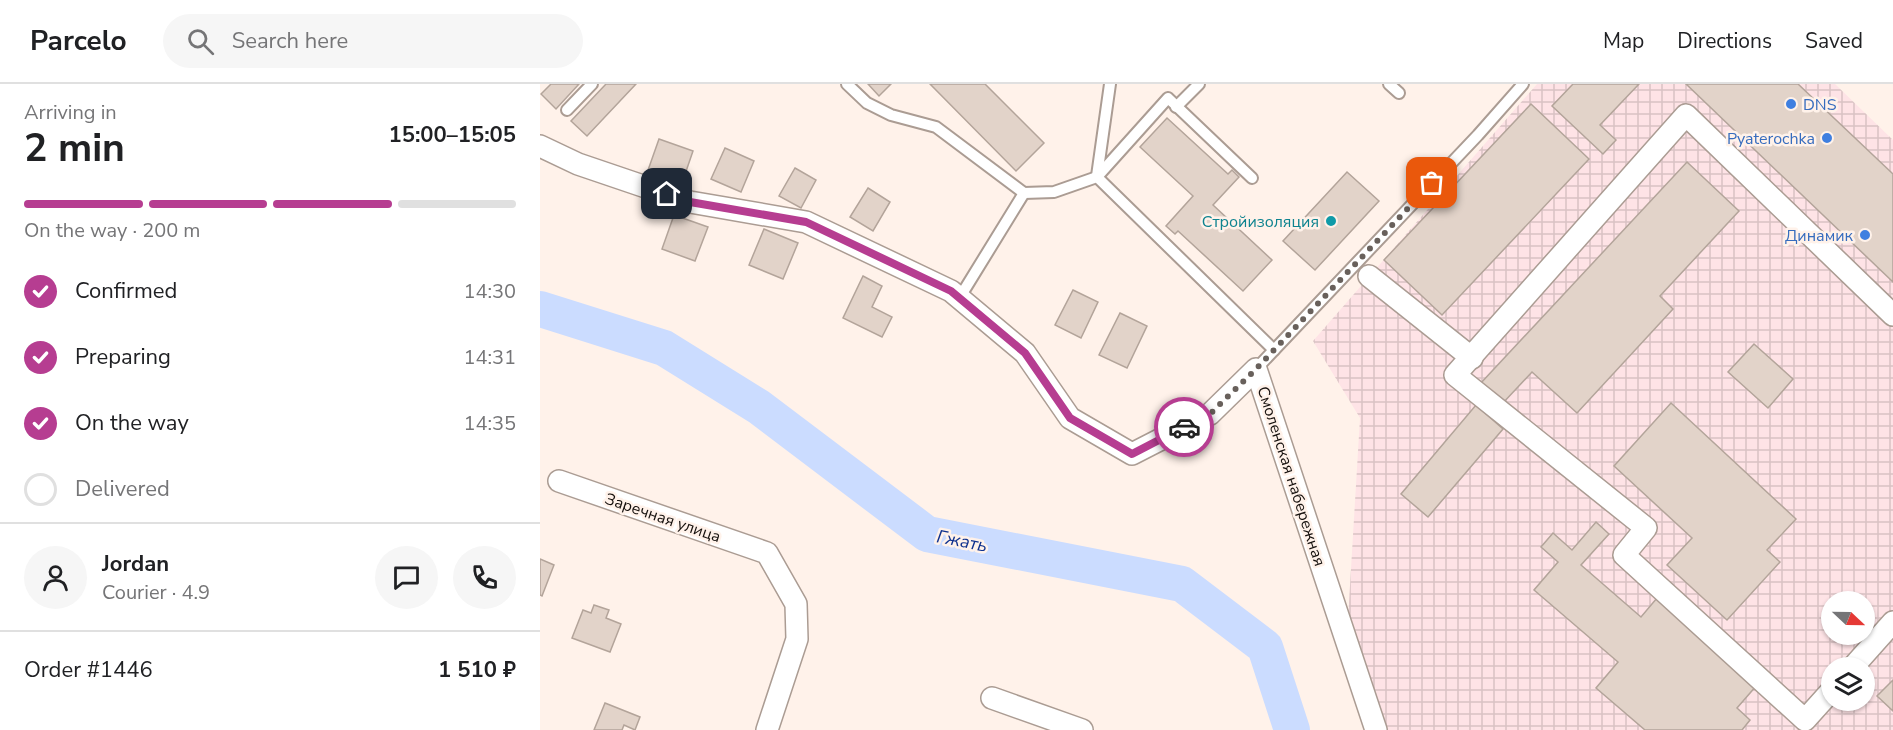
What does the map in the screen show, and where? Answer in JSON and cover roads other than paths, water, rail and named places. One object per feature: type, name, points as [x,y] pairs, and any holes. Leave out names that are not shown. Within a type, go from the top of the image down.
[{"type":"street","points":[[1821,702],[1805,720],[1624,555],[1646,528],[1455,375],[1686,115],[1893,315]]},
{"type":"street","name":"Смоленская набережная","points":[[540,146],[578,164],[690,202],[806,222],[951,291],[1025,353],[1070,418],[1132,454],[1210,414],[1256,369],[1376,730]]},
{"type":"street","points":[[1363,270],[1472,358]]},
{"type":"street","name":"Заречная улица","points":[[559,481],[767,553],[796,604],[797,639],[767,730]]},
{"type":"street","points":[[1862,657],[1893,621]]},
{"type":"street","points":[[992,698],[1082,730]]},
{"type":"lane","points":[[567,110],[592,84]]},
{"type":"lane","points":[[847,84],[867,103],[891,115],[936,127],[1024,193],[1054,192],[1097,177],[1167,98],[1252,178]]},
{"type":"lane","points":[[1097,177],[1110,84]]},
{"type":"lane","points":[[1176,107],[1199,84]]},
{"type":"lane","points":[[1389,84],[1399,93]]},
{"type":"lane","points":[[1256,369],[1363,270],[1523,84]]},
{"type":"lane","points":[[1097,177],[1274,350]]},
{"type":"lane","points":[[960,297],[1024,193]]},
{"type":"waterway","name":"Гжать","points":[[540,309],[664,348],[759,407],[927,534],[1182,584],[1265,647],[1292,730]]},
{"type":"place","name":"DNS","points":[[1791,104]]},
{"type":"place","name":"Pyaterochka","points":[[1827,138]]},
{"type":"place","name":"Стройизоляция","points":[[1331,221]]},
{"type":"place","name":"Динамик","points":[[1865,235]]}]
